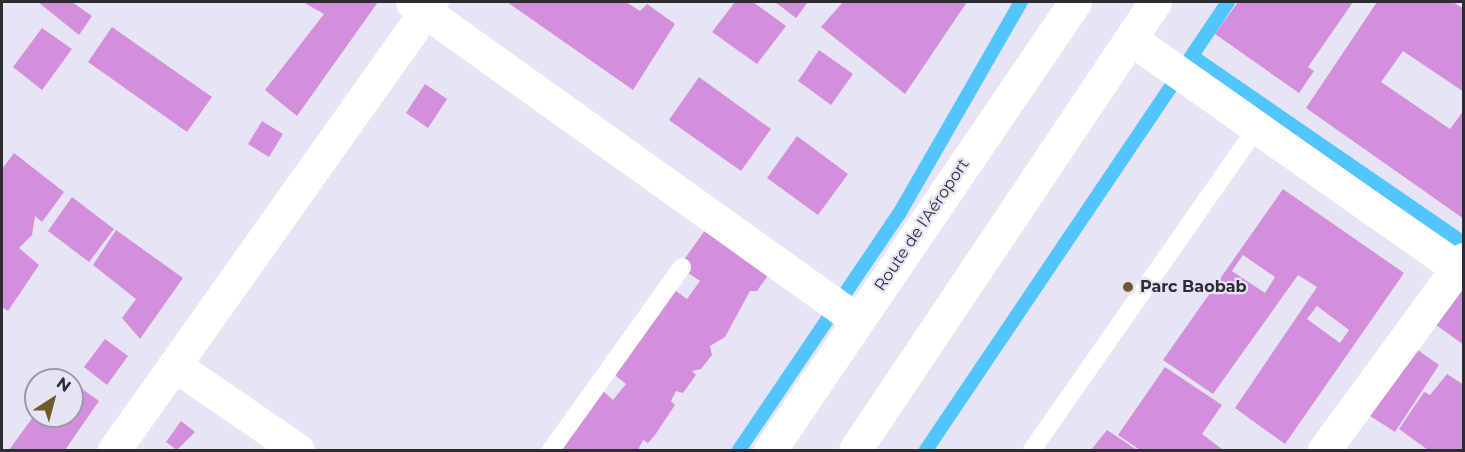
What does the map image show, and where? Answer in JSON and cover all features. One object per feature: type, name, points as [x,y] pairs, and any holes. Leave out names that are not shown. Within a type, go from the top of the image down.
[{"type":"main road","name":"Route de l'Aéroport","points":[[770,450],[1075,2]]},
{"type":"main road","points":[[855,450],[1155,2]]},
{"type":"main road","points":[[114,450],[423,5],[857,320]]},
{"type":"main road","points":[[1131,39],[1461,267],[1332,448]]},
{"type":"main road","points":[[174,365],[298,450]]},
{"type":"lane","points":[[1032,450],[1257,128]]},
{"type":"lane","points":[[551,450],[682,267]]},
{"type":"building","points":[[38,2],[72,2],[92,16],[79,35]]},
{"type":"building","points":[[303,2],[378,2],[297,116],[265,90],[324,14]]},
{"type":"building","points":[[507,2],[626,2],[640,11],[647,4],[675,24],[633,90]]},
{"type":"building","points":[[735,2],[753,2],[786,26],[757,64],[712,32]]},
{"type":"building","points":[[775,2],[808,2],[796,18]]},
{"type":"building","points":[[843,2],[967,2],[905,94],[821,27]]},
{"type":"building","points":[[1238,2],[1353,2],[1308,67],[1314,71],[1299,93],[1215,34]]},
{"type":"building","points":[[1377,2],[1453,2],[1464,9],[1464,92],[1403,51],[1381,82],[1450,129],[1464,110],[1464,219],[1306,108]]},
{"type":"building","points":[[112,27],[212,97],[187,132],[88,62]]},
{"type":"building","points":[[42,28],[72,49],[42,90],[13,67]]},
{"type":"building","points":[[819,50],[853,74],[831,105],[798,81]]},
{"type":"building","points":[[699,77],[771,129],[741,171],[669,120]]},
{"type":"building","points":[[425,84],[447,99],[428,128],[406,113]]},
{"type":"building","points":[[262,121],[283,134],[269,157],[248,144]]},
{"type":"building","points":[[797,136],[848,174],[818,215],[767,178]]},
{"type":"building","points":[[14,153],[64,192],[42,222],[35,216],[32,235],[19,248],[39,265],[8,311],[2,307],[2,169]]},
{"type":"building","points":[[1283,189],[1404,273],[1285,444],[1235,408],[1317,287],[1298,275],[1213,394],[1163,360]],"holes":[[[1243,255],[1275,277],[1265,293],[1232,271]],[[1317,306],[1349,330],[1340,343],[1307,319]]]},
{"type":"building","points":[[72,197],[114,229],[89,262],[48,231]]},
{"type":"building","points":[[711,222],[774,267],[757,291],[750,291],[725,337],[710,346],[712,355],[701,369],[692,371],[696,375],[683,393],[676,391],[671,401],[675,405],[648,443],[643,440],[638,450],[547,450]],"holes":[[[682,269],[700,281],[687,299],[669,286]],[[609,370],[626,384],[613,400],[596,385]]]},
{"type":"building","points":[[116,230],[183,278],[140,339],[122,318],[136,299],[93,265]]},
{"type":"building","points":[[1464,284],[1464,345],[1432,322]]},
{"type":"building","points":[[105,339],[128,356],[107,385],[84,367]]},
{"type":"building","points":[[1412,346],[1439,365],[1395,432],[1367,414]]},
{"type":"building","points":[[1165,367],[1222,405],[1202,434],[1223,450],[1140,450],[1118,435]]},
{"type":"building","points":[[1447,374],[1464,385],[1464,450],[1428,450],[1399,429],[1424,392],[1430,395]]},
{"type":"building","points":[[84,390],[99,401],[84,423]]},
{"type":"building","points":[[181,421],[195,432],[177,450],[166,442]]},
{"type":"building","points":[[25,428],[80,428],[65,450],[9,450]]},
{"type":"building","points":[[1107,430],[1137,450],[1091,450]]},
{"type":"waterway","points":[[739,450],[899,214],[1021,2]]},
{"type":"waterway","points":[[926,450],[1228,2]]},
{"type":"waterway","points":[[1193,57],[1464,243]]},
{"type":"place","name":"Parc Baobab","points":[[1128,287]]}]
